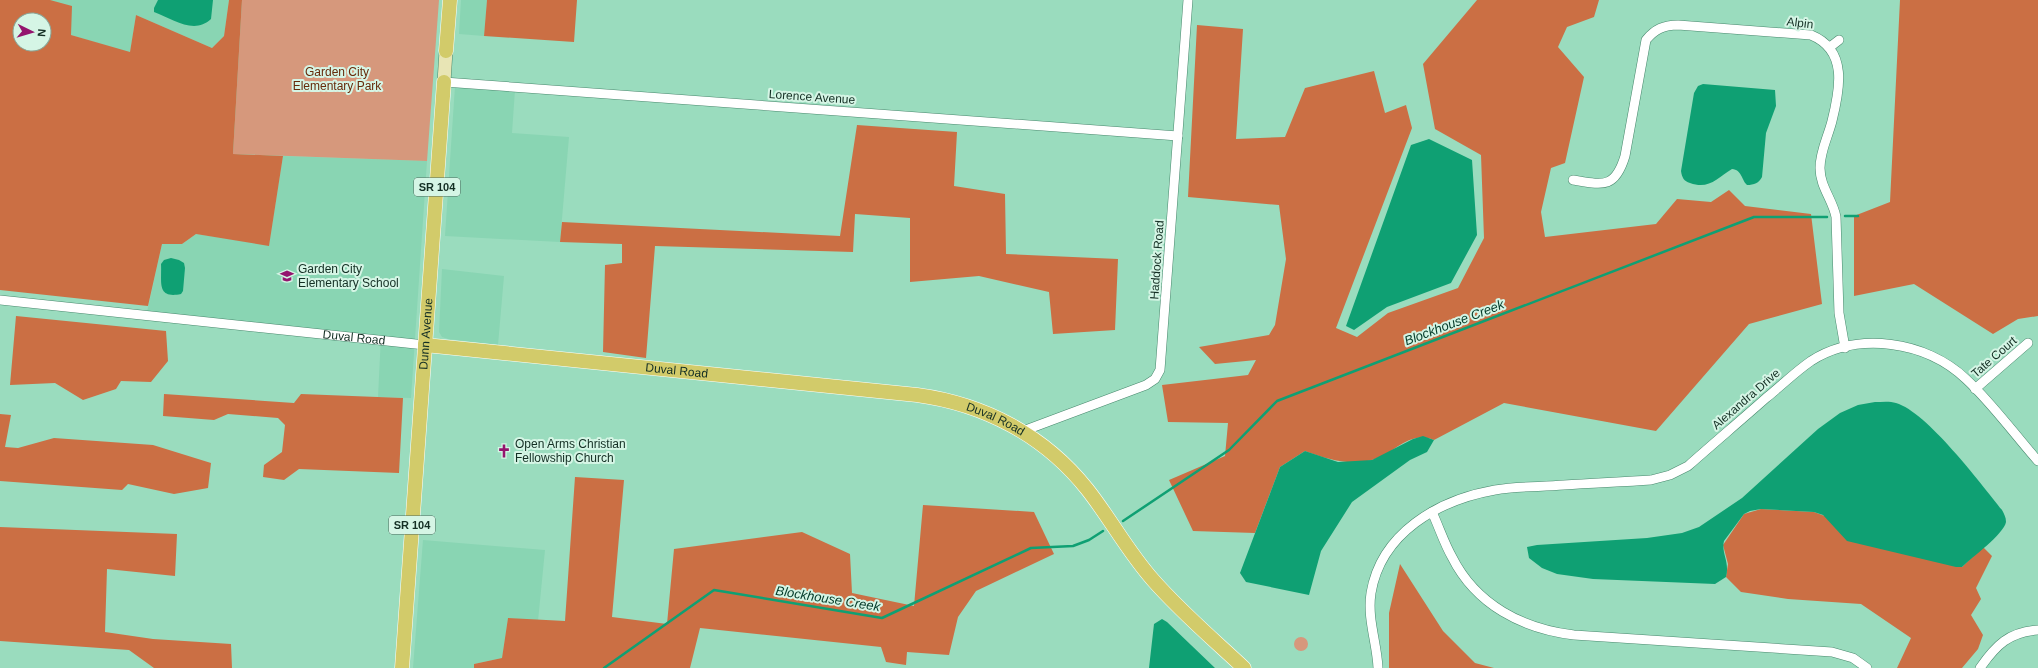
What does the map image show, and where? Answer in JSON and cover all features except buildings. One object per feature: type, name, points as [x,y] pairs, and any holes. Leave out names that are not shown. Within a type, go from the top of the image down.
[{"type":"main road","name":"Dunn Avenue","points":[[402,668],[450,0]]},
{"type":"main road","name":"Duval Road","points":[[425,345],[933,397],[986,412],[1023,431],[1065,464],[1087,489],[1152,579],[1181,610],[1244,668]]},
{"type":"street","name":"Haddock Road","points":[[1023,431],[1146,385],[1154,379],[1160,370],[1188,0]]},
{"type":"street","name":"Alpin","points":[[1573,180],[1605,184],[1614,178],[1620,171],[1625,156],[1646,40],[1659,28],[1666,25],[1678,24],[1811,35],[1820,38],[1830,47]]},
{"type":"street","points":[[1839,40],[1830,47],[1838,62],[1839,73],[1835,107],[1822,149],[1820,170],[1825,191],[1833,207],[1836,218],[1838,305],[1845,348]]},
{"type":"street","name":"Lorence Avenue","points":[[444,82],[1178,136]]},
{"type":"street","name":"Duval Road","points":[[0,300],[425,345]]},
{"type":"street","name":"Tate Court","points":[[1975,389],[2028,343]]},
{"type":"street","name":"Alexandra Drive","points":[[1378,668],[1369,610],[1374,577],[1381,560],[1400,534],[1412,523],[1432,512],[1466,498],[1494,490],[1651,480],[1670,475],[1688,466],[1811,361],[1845,348],[1879,344],[1897,345],[1912,348],[1948,365],[1966,379],[2038,461]]},
{"type":"street","points":[[1432,512],[1452,558],[1473,587],[1496,608],[1509,617],[1538,629],[1574,635],[1832,652],[1853,658],[1867,668]]},
{"type":"street","points":[[1980,668],[1992,650],[2002,642],[2026,630],[2038,630]]},
{"type":"shaded area","points":[[0,0],[50,0],[72,6],[71,35],[130,52],[136,15],[212,48],[224,36],[229,0],[242,0],[233,154],[283,156],[269,246],[196,234],[182,244],[162,244],[148,306],[0,290]]},
{"type":"shaded area","points":[[50,0],[229,0],[224,36],[212,48],[136,15],[130,53],[71,35]]},
{"type":"shaded area","points":[[158,0],[213,0],[211,19],[198,26],[191,26],[176,22],[154,12],[154,8]]},
{"type":"shaded area","points":[[461,0],[487,0],[484,36],[459,34]]},
{"type":"shaded area","points":[[487,0],[577,0],[574,42],[484,36]]},
{"type":"shaded area","points":[[1477,0],[1599,0],[1594,17],[1567,27],[1558,47],[1584,77],[1565,163],[1551,168],[1541,212],[1545,237],[1656,224],[1677,199],[1711,202],[1729,190],[1745,206],[1811,214],[1822,304],[1749,324],[1656,431],[1504,403],[1434,440],[1417,438],[1409,440],[1388,453],[1372,460],[1363,462],[1338,461],[1305,451],[1280,467],[1255,533],[1193,531],[1169,480],[1225,456],[1228,423],[1168,422],[1162,385],[1248,375],[1256,360],[1215,364],[1199,347],[1269,335],[1275,325],[1286,259],[1279,205],[1188,197],[1197,25],[1243,29],[1236,139],[1285,137],[1305,88],[1374,71],[1385,113],[1406,105],[1412,128],[1336,328],[1357,337],[1388,313],[1458,288],[1484,238],[1481,155],[1435,129],[1423,64]]},
{"type":"shaded area","points":[[1900,0],[2038,0],[2038,316],[2018,319],[1993,334],[1914,284],[1854,296],[1854,216],[1890,202]]},
{"type":"shaded area","points":[[1703,84],[1775,90],[1776,106],[1766,133],[1762,177],[1756,183],[1747,185],[1740,173],[1732,169],[1712,182],[1702,185],[1688,182],[1683,177],[1681,171],[1694,93],[1698,86]]},
{"type":"shaded area","points":[[455,86],[515,90],[512,133],[569,137],[560,242],[445,236]]},
{"type":"shaded area","points":[[857,125],[957,132],[954,186],[1005,194],[1006,254],[1118,259],[1115,330],[1053,334],[1049,292],[979,276],[910,282],[910,218],[855,214],[853,252],[655,246],[646,358],[603,352],[605,265],[622,263],[622,244],[560,242],[562,222],[840,236]]},
{"type":"shaded area","points":[[1429,139],[1472,160],[1477,235],[1451,283],[1387,307],[1354,330],[1346,326],[1411,145]]},
{"type":"shaded area","name":"Garden City Elementary School","points":[[283,156],[427,161],[411,398],[378,397],[381,336],[147,312],[162,244],[182,244],[196,234],[269,245]]},
{"type":"shaded area","points":[[171,258],[184,263],[183,291],[181,294],[167,294],[162,288],[161,264],[164,260]]},
{"type":"shaded area","points":[[442,269],[504,276],[498,345],[442,337],[439,332]]},
{"type":"shaded area","points":[[16,316],[166,331],[168,361],[151,382],[121,381],[116,389],[83,400],[55,383],[10,385]]},
{"type":"shaded area","points":[[164,394],[294,403],[301,394],[403,398],[399,473],[299,469],[284,480],[263,477],[264,465],[282,452],[285,425],[278,418],[228,414],[214,420],[163,416]]},
{"type":"shaded area","points":[[1875,402],[1896,403],[1909,409],[1923,420],[1953,450],[2002,510],[2006,522],[2000,533],[1962,567],[1956,567],[1847,541],[1823,515],[1814,512],[1761,509],[1744,514],[1724,541],[1723,545],[1727,567],[1726,577],[1715,584],[1593,579],[1557,574],[1542,568],[1529,558],[1527,547],[1537,545],[1647,538],[1682,533],[1699,527],[1742,498],[1818,429],[1840,413],[1858,405]]},
{"type":"shaded area","points":[[0,414],[11,415],[5,447],[18,448],[54,438],[153,445],[211,463],[208,488],[174,494],[128,484],[122,490],[0,481]]},
{"type":"shaded area","points":[[1423,436],[1434,440],[1427,452],[1410,460],[1352,502],[1321,551],[1309,595],[1246,582],[1240,573],[1280,467],[1305,451],[1338,462],[1372,460],[1413,439]]},
{"type":"shaded area","points":[[575,477],[624,480],[612,617],[667,624],[674,549],[802,532],[850,554],[852,593],[914,606],[923,505],[1034,512],[1054,554],[976,591],[958,617],[949,655],[907,652],[906,665],[886,662],[881,647],[700,628],[690,668],[474,668],[474,664],[502,658],[508,618],[565,621]]},
{"type":"shaded area","points":[[1761,509],[1814,512],[1962,567],[1983,547],[1992,556],[1976,588],[1981,599],[1971,615],[1983,635],[1978,649],[1962,668],[1897,668],[1911,638],[1861,604],[1788,599],[1741,592],[1726,577],[1728,564],[1723,545],[1744,514]]},
{"type":"shaded area","points":[[0,527],[177,534],[175,576],[107,569],[105,632],[153,639],[231,644],[232,668],[154,668],[129,650],[0,641]]},
{"type":"shaded area","points":[[423,540],[545,550],[538,621],[508,618],[502,658],[474,664],[474,668],[413,668]]},
{"type":"shaded area","points":[[1400,564],[1443,631],[1475,663],[1494,668],[1389,668],[1389,613]]},
{"type":"shaded area","points":[[1162,619],[1215,668],[1149,668],[1154,624]]},
{"type":"green space","name":"Garden City Elementary Park","points":[[242,0],[439,0],[427,161],[233,154]]},
{"type":"green space","points":[[1298,637],[1304,637],[1308,641],[1308,647],[1304,651],[1298,651],[1294,647],[1294,641]]},
{"type":"waterway","name":"Blockhouse Creek","points":[[1845,216],[1858,216]]},
{"type":"waterway","name":"Blockhouse Creek","points":[[1123,521],[1229,450],[1277,401],[1754,217],[1827,217]]},
{"type":"waterway","name":"Blockhouse Creek","points":[[604,668],[714,590],[882,618],[1031,548],[1073,546],[1089,540],[1103,531]]},
{"type":"place","name":"Garden City Elementary School","points":[[287,276]]},
{"type":"place","name":"Open Arms Christian Fellowship Church","points":[[504,451]]}]
